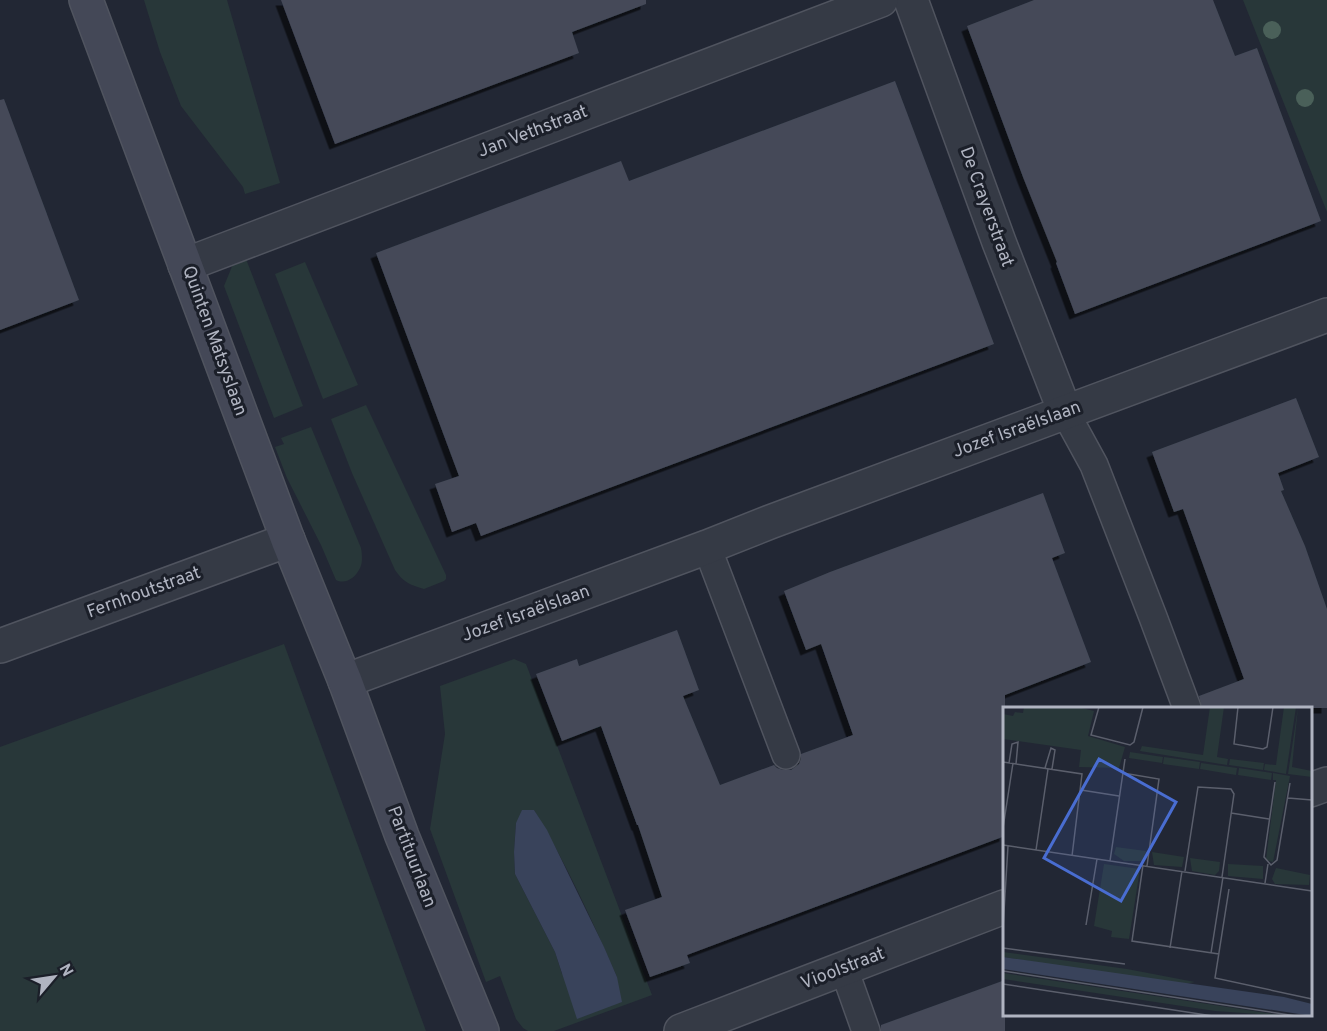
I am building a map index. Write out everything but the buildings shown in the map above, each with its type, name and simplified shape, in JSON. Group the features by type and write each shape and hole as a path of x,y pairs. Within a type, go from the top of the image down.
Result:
{"street":[{"name":"Quinten Matsyslaan","path":"86,0 288,540 345,681"},
{"name":"Jan Vethstraat","path":"185,265 881,0"},
{"name":"De Crayerstraat","path":"911,0 999,242 1065,412"},
{"name":"Jozef Israëlslaan","path":"345,681 1065,412 1324,325"},
{"name":"Fernhoutstraat","path":"0,646 288,540"},
{"name":"Partituurlaan","path":"345,681 402,836 482,1031"},
{"path":"1312,790 1327,784"},
{"name":"Vioolstraat","path":"681,1031 1003,908"}],"lane":[{"path":"1065,412 1094,465 1187,707"},
{"path":"707,547 786,755"},
{"path":"844,969 867,1031"}],"shaded area":[{"path":"144,0 227,0 280,183 245,194 243,187 181,106 160,52"},
{"path":"1243,0 1327,0 1327,212"},
{"path":"246,259 303,406 274,418 224,286 233,264"},
{"path":"305,262 358,385 323,399 275,274"},
{"path":"366,405 446,575 444,581 424,589 407,582 395,570 331,419"},
{"path":"311,427 361,548 360,568 353,577 343,582 336,580 287,478 275,447 284,444 281,438"},
{"path":"284,644 426,1031 0,1031 0,747"},
{"path":"514,659 526,664 652,995 554,1031 528,1031 516,1019 500,976 486,982 430,829 445,734 440,686","holes":["534,810 578,892 617,977 562,974 555,952 515,874 516,823"]}],"water":[{"path":"522,810 534,810 547,830 604,947 617,977 622,1002 577,1019 555,952 515,874 516,823"}]}
